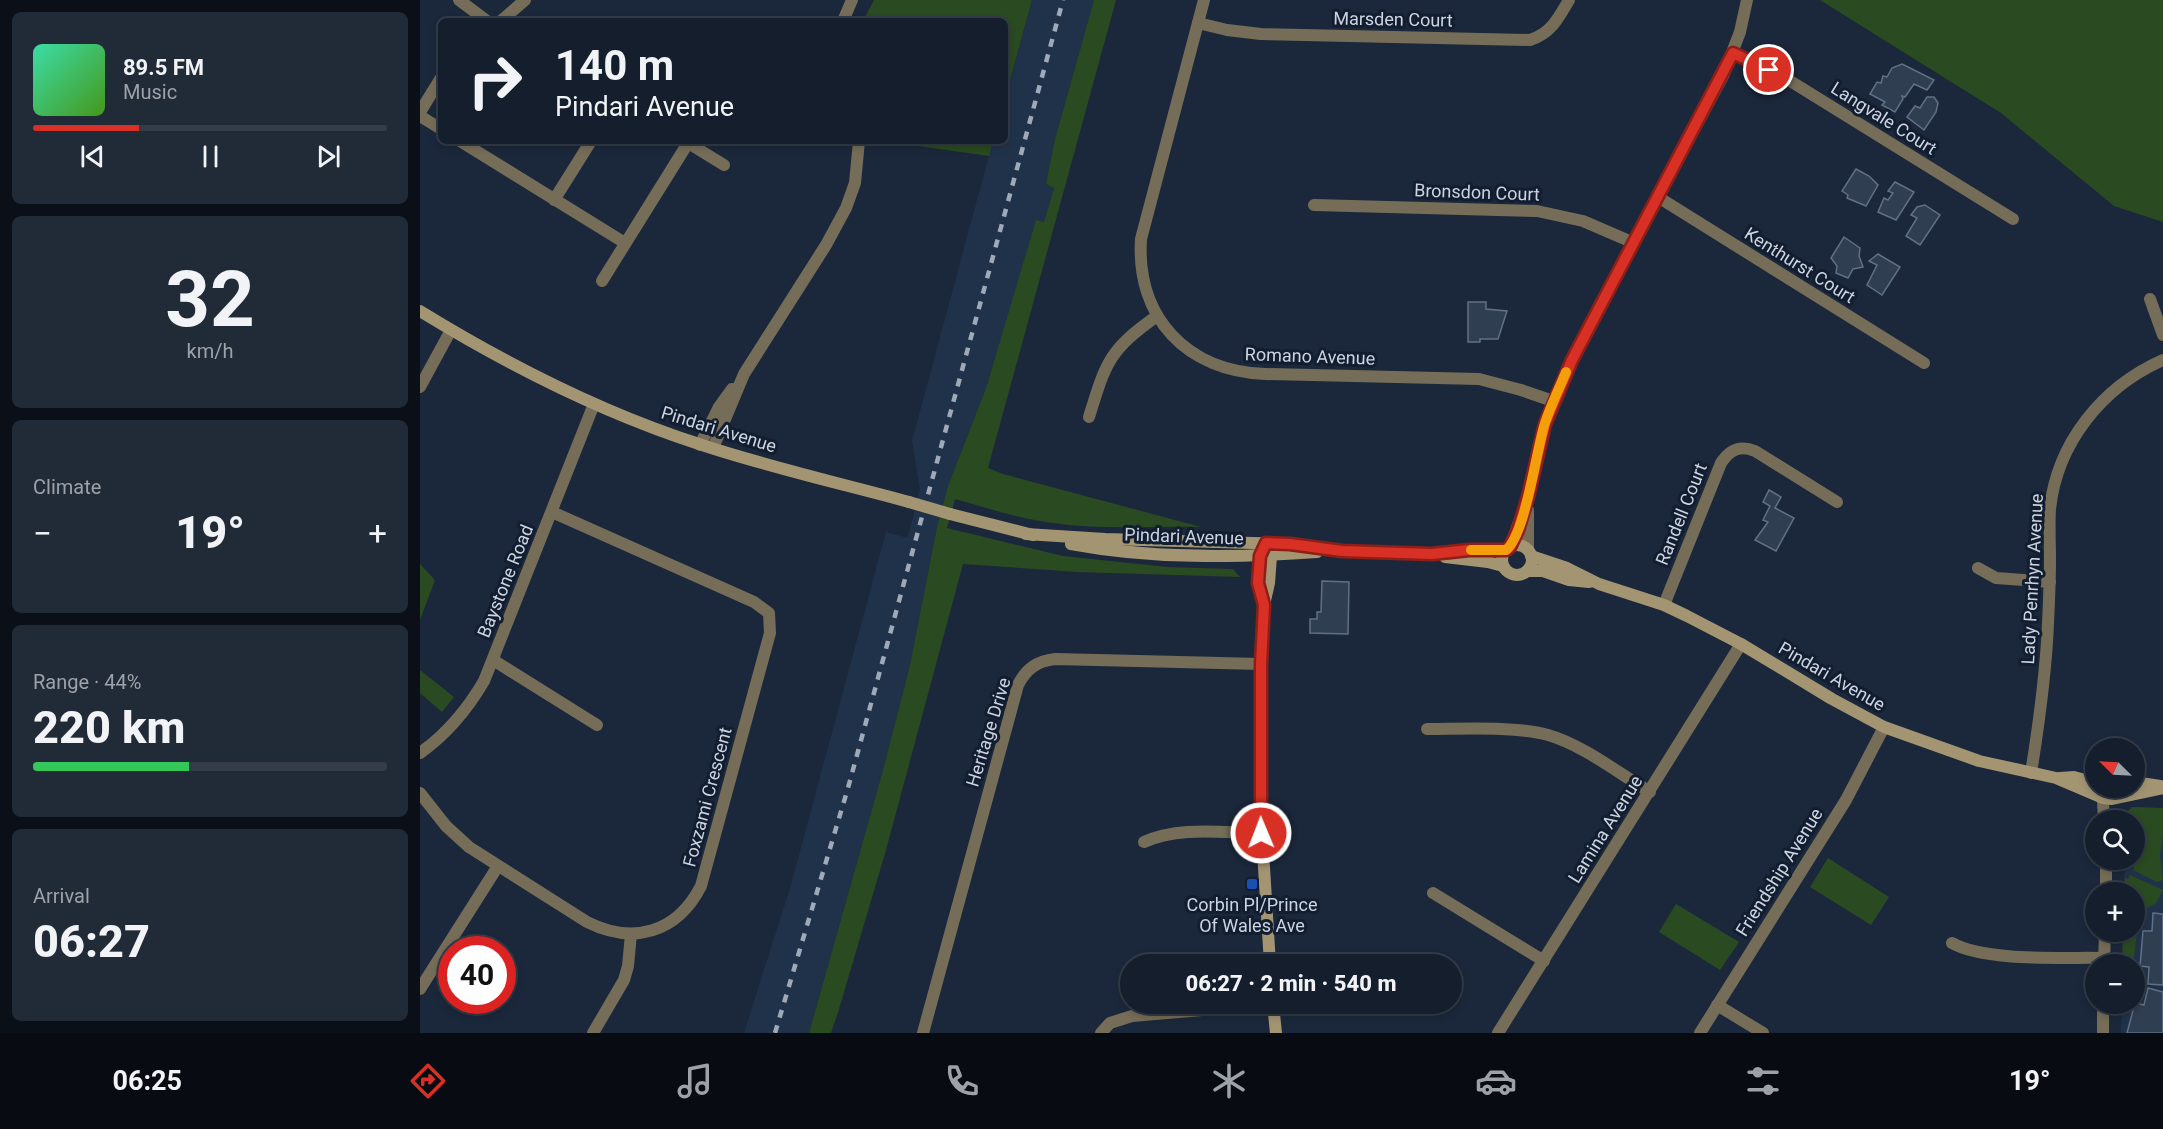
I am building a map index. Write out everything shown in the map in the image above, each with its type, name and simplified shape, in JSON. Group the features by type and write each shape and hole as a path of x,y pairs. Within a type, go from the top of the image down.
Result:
{"street":[{"path":"459,0 483,18"},
{"path":"504,18 525,0"},
{"path":"844,18 852,0"},
{"name":"Romano Avenue","path":"1204,0 1141,239 1141,272 1150,302 1170,333 1194,354 1219,367 1234,371 1265,374 1479,379 1553,401"},
{"name":"Marsden Court","path":"1198,23 1261,34 1530,40 1553,27 1569,0"},
{"path":"1528,497 1531,564 1527,571 1514,575 1503,566 1502,558 1518,530 1528,497 1539,444 1553,401 1572,360 1733,53 1747,0"},
{"name":"Langvale Court","path":"1733,53 1787,79 2013,219"},
{"path":"420,112 438,83"},
{"path":"420,116 438,127"},
{"path":"465,144 625,243"},
{"path":"555,200 589,144"},
{"path":"602,281 685,144"},
{"path":"689,144 724,165"},
{"path":"700,445 719,407 744,374 839,224 855,183 859,144"},
{"name":"Kenthurst Court","path":"1658,197 1924,363"},
{"name":"Bronsdon Court","path":"1314,205 1537,211 1583,221 1634,243"},
{"path":"2150,299 2163,334"},
{"name":"Pindari Avenue","path":"420,311 527,373 631,420 700,445 1026,534 1131,552 1265,556 1342,551 1432,554 1508,548"},
{"path":"1089,417 1102,375 1113,354 1132,334 1157,316"},
{"path":"420,387 451,330"},
{"name":"Lady Penrhyn Avenue","path":"2031,773 2046,659 2050,582 2050,510 2059,468 2078,431 2094,409 2131,377 2163,360"},
{"path":"713,448 744,374"},
{"name":"Baystone Road","path":"420,753 438,740 465,711 484,681 594,404"},
{"name":"Randell Court","path":"1664,605 1721,463 1731,451 1742,448 1755,451 1837,502"},
{"name":"Foxzami Crescent","path":"420,793 459,839 587,922 615,933 631,934 663,926 677,918 687,908 701,886 770,633 770,619 766,609 754,602 552,512"},
{"name":"Pindari Avenue","path":"1026,534 1081,538 1290,544 1342,551"},
{"path":"1266,543 1265,556 1269,583 1264,605 1261,664 1261,833 1269,954"},
{"path":"1508,548 1519,545 1529,553"},
{"name":"Pindari Avenue","path":"1529,553 1599,584 1664,605 1741,644 1832,699 1884,727 1955,753 2005,768 2085,786"},
{"name":"Pindari Avenue","path":"1432,554 1503,566"},
{"path":"1978,568 1996,578 2050,582"},
{"name":"Pindari Avenue","path":"1527,571 1536,570 1569,580 1599,584"},
{"name":"Lamina Avenue","path":"1498,1033 1741,644"},
{"name":"Heritage Drive","path":"923,1033 1018,685 1028,670 1039,663 1055,659 1261,664"},
{"path":"493,660 597,725"},
{"name":"Friendship Avenue","path":"1700,1033 1846,800 1884,727"},
{"path":"1427,729 1513,730 1546,734 1575,746 1650,792"},
{"name":"Pindari Avenue","path":"2056,778 2074,777 2085,780"},
{"path":"2145,784 2163,788"},
{"path":"2145,790 2163,788"},
{"path":"1144,842 1177,832 1261,833"},
{"path":"420,989 498,866"},
{"path":"1433,892 1544,961"},
{"path":"593,1033 624,980 628,966 631,934"},
{"path":"1952,943 1968,951 1991,955 2085,960"},
{"path":"1717,1005 1763,1033"},
{"path":"1101,1033 1110,1023 1132,1016 1156,1014"},
{"path":"1274,1014 1276,1033"},
{"path":"2103,1014 2103,1033"}],"shaded area":[{"path":"1032,0 1094,0 1055,139 1046,184 1054,188 1044,222 1036,221 986,388 948,486 937,527 910,665 809,1033 744,1033 791,885 886,532 908,538 920,490 912,441 992,144 1008,144 1008,87"},
{"path":"2132,807 2163,808 2163,1033 2121,1033 2122,1014 2145,1014 2145,954 2122,954 2123,942 2145,942 2145,882 2124,882 2125,870 2145,870 2145,810 2129,810"}],"green space":[{"path":"874,0 1032,0 1008,87 1008,18 865,18"},
{"path":"1094,0 1116,0 988,468 1201,527 1071,525 1028,519 955,499 947,528 1063,556 1167,567 1233,569 1240,577 1077,572 963,564 886,850 839,1009 831,1033 809,1033 910,665 937,527 948,486 986,388 1036,220 1044,222 1054,188 1046,184 1055,139"},
{"path":"1820,0 2163,0 2163,222 2114,206 2001,113"},
{"path":"904,144 992,144 989,156"},
{"path":"420,564 435,580 420,620"},
{"path":"420,670 454,697 442,712 420,693"},
{"path":"2132,807 2163,808 2160,856 2163,880 2157,882 2133,870 2145,870 2145,810 2129,810"},
{"path":"1828,858 1889,897 1871,925 1810,887"},
{"path":"2130,875 2163,890 2156,903 2145,909 2145,882 2125,882 2125,878 2128,879"},
{"path":"1676,904 1739,942 1720,970 1659,932"},
{"path":"2123,942 2136,942 2134,954 2122,954"}],"building":[{"path":"1902,64 1934,80 1927,90 1914,84 1905,97 1902,96 1903,99 1895,112 1882,105 1885,102 1870,94 1877,82 1881,83 1883,76 1887,77 1892,68"},
{"path":"1927,97 1934,97 1938,103 1936,112 1924,130 1907,117 1915,106 1920,108"},
{"path":"1856,169 1869,176 1878,185 1866,206 1847,198 1848,195 1842,191"},
{"path":"1895,182 1914,192 1896,220 1878,212 1884,198 1888,200 1893,193 1888,191"},
{"path":"1925,205 1940,215 1920,245 1906,236 1917,218 1911,215 1917,207"},
{"path":"1844,237 1860,248 1859,256 1863,267 1853,269 1848,278 1836,273 1837,266 1831,258"},
{"path":"1878,254 1900,267 1882,295 1867,285 1877,265 1869,261"},
{"path":"1468,302 1486,302 1486,309 1507,311 1498,339 1468,342"},
{"path":"1769,490 1781,497 1775,508 1794,518 1776,551 1755,540 1768,522 1763,520 1770,506 1763,502"},
{"path":"1322,581 1349,582 1348,634 1310,633 1310,619 1317,619 1317,612 1321,612"},
{"path":"2153,913 2163,914 2163,985 2148,984 2149,967 2145,967 2145,954 2141,954 2142,942 2145,942 2145,931 2152,931"},
{"path":"2148,988 2163,992 2163,1033 2127,1033 2132,1014 2145,1014"}],"railway":[{"path":"775,1033 848,788 1063,0"}],"slow traffic":[{"path":"1471,550 1506,550 1510,547 1528,497 1545,424 1566,372"}],"place":[{"name":"Corbin Pl/Prince Of Wales Ave","path":"1252,884"}],"route":[{"path":"1261,833 1261,664 1264,605 1258,583 1260,556 1266,543 1342,551 1432,554 1469,550 1506,550 1510,547 1528,497 1539,444 1553,401 1588,327 1723,76 1733,53 1769,70"}]}
